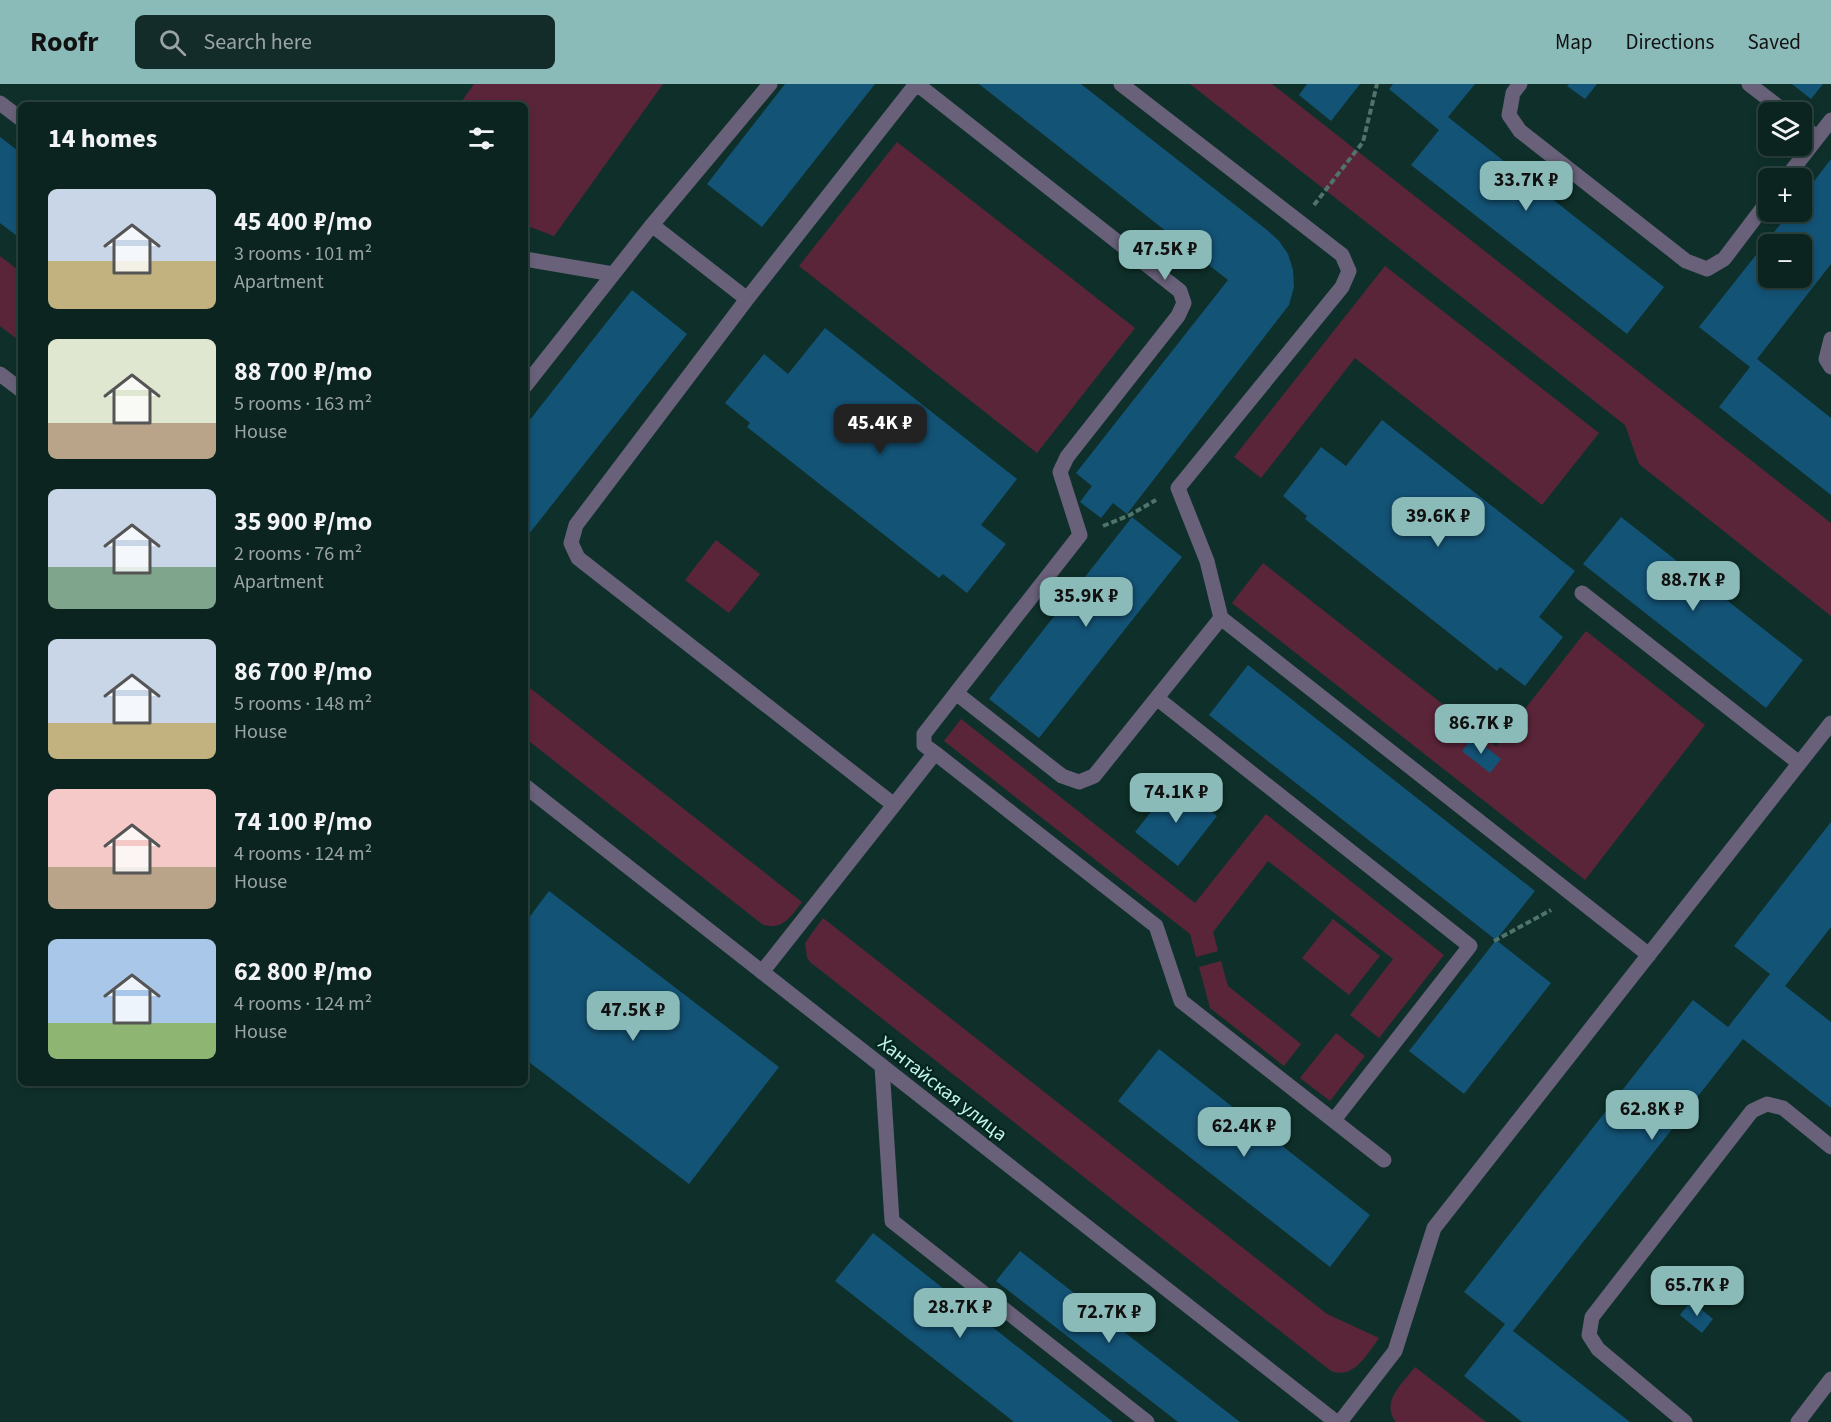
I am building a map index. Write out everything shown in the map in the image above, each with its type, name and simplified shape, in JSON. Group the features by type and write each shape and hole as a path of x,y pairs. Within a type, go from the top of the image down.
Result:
{"street":[{"path":"528,382 652,225 770,84"},
{"path":"894,804 578,558 571,543 576,525 747,299 917,84 1180,291 1185,303 1178,316 1067,457 1060,472 1080,535 924,734 924,745 1156,926 1181,1001 1384,1160"},
{"path":"1121,84 1342,255 1349,271 1342,287 1178,488 1207,561 1221,618 1649,955"},
{"path":"1520,84 1513,93 1509,115 1520,131 1686,261 1707,269 1724,260 1758,214"},
{"path":"1749,84 1772,102"},
{"path":"0,103 18,117"},
{"path":"1794,168 1831,120"},
{"path":"1812,134 1817,138"},
{"path":"652,225 747,299"},
{"path":"528,260 614,274"},
{"path":"1831,339 1826,359 1831,367"},
{"path":"0,374 18,388"},
{"path":"1582,593 1799,763"},
{"path":"956,693 1062,776 1079,782 1094,776 1221,618"},
{"path":"1158,699 1470,946 1334,1120"},
{"path":"1338,1422 1395,1351 1434,1228 1831,723"},
{"path":"762,972 935,753"},
{"name":"Хантайская улица","path":"528,788 1338,1422"},
{"path":"882,1066 892,1221 1148,1422"},
{"path":"1685,1422 1598,1349 1589,1335 1592,1317 1752,1111 1767,1104 1783,1108 1831,1147"},
{"path":"1798,1422 1831,1378"}],"path":[{"path":"1320,197 1363,142 1377,84"},
{"path":"1080,535 1130,515 1178,488"},
{"path":"1470,946 1496,940 1575,897"}],"shaded area":[{"path":"474,84 663,84 554,236 528,226 528,102 461,102"},
{"path":"1190,84 1272,84 1831,523 1831,616 1639,464 1625,425"},
{"path":"897,142 1135,328 1037,453 799,266"},
{"path":"0,256 18,270 18,340 0,326"},
{"path":"1385,266 1599,433 1542,505 1355,358 1261,478 1234,457"},
{"path":"716,540 760,574 729,613 685,580"},
{"path":"1263,563 1496,746 1586,631 1705,725 1585,880 1232,603"},
{"path":"528,686 802,902 781,924 769,926 762,924 528,740"},
{"path":"961,719 1195,903 1266,814 1444,955 1379,1038 1350,1015 1393,959 1268,861 1213,932 1218,951 1196,957 1190,934 944,741"},
{"path":"823,918 1327,1314 1379,1338 1365,1358 1347,1372 1331,1371 810,962 805,943"},
{"path":"1333,919 1380,956 1349,995 1302,958"},
{"path":"1221,961 1228,986 1301,1044 1284,1066 1210,1008 1199,967"},
{"path":"1336,1033 1365,1056 1330,1101 1300,1078"},
{"path":"1415,1367 1486,1422 1396,1422 1392,1415 1392,1400 1399,1386"}],"building":[{"path":"785,84 875,84 762,227 707,184"},
{"path":"979,84 1081,84 1267,230 1288,254 1293,270 1294,287 1289,305 1127,514 1113,503 1101,518 1080,502 1092,486 1076,473 1228,280"},
{"path":"1307,84 1360,84 1331,121 1299,95"},
{"path":"1393,84 1475,84 1448,117 1664,287 1627,334 1411,165 1439,130 1389,89"},
{"path":"1569,84 1597,84 1585,99 1567,86"},
{"path":"1792,84 1823,84 1811,99"},
{"path":"0,137 18,151 18,237 0,223"},
{"path":"1831,159 1831,264 1757,359 1831,418 1831,495 1719,407 1750,367 1699,327 1758,252 1758,288 1812,288 1812,234 1773,234 1782,222 1812,222 1812,184"},
{"path":"632,290 687,334 528,535 528,422"},
{"path":"825,328 1017,479 981,525 1006,544 967,593 943,574 939,578 747,427 750,423 725,403 764,354 788,374"},
{"path":"1382,420 1575,571 1539,617 1563,637 1525,686 1500,667 1497,671 1305,519 1307,516 1283,496 1321,447 1346,466"},
{"path":"1132,517 1182,557 1039,738 989,699"},
{"path":"1621,517 1803,660 1766,708 1583,564"},
{"path":"1248,665 1535,891 1496,940 1209,715"},
{"path":"1473,737 1501,759 1490,773 1462,751"},
{"path":"1174,783 1217,816 1178,866 1135,832"},
{"path":"1831,822 1831,927 1785,986 1831,1022 1831,1108 1743,1039 1513,1331 1630,1422 1522,1422 1464,1376 1505,1324 1464,1292 1693,1000 1728,1027 1770,974 1734,946"},
{"path":"549,891 779,1067 689,1184 528,1061 528,919"},
{"path":"1496,940 1551,983 1464,1094 1409,1051"},
{"path":"1159,1049 1370,1215 1330,1267 1118,1101"},
{"path":"873,1233 1113,1422 1014,1422 835,1281"},
{"path":"1020,1251 1240,1422 1178,1422 996,1281"},
{"path":"1691,1301 1713,1319 1702,1333 1680,1315"}]}
